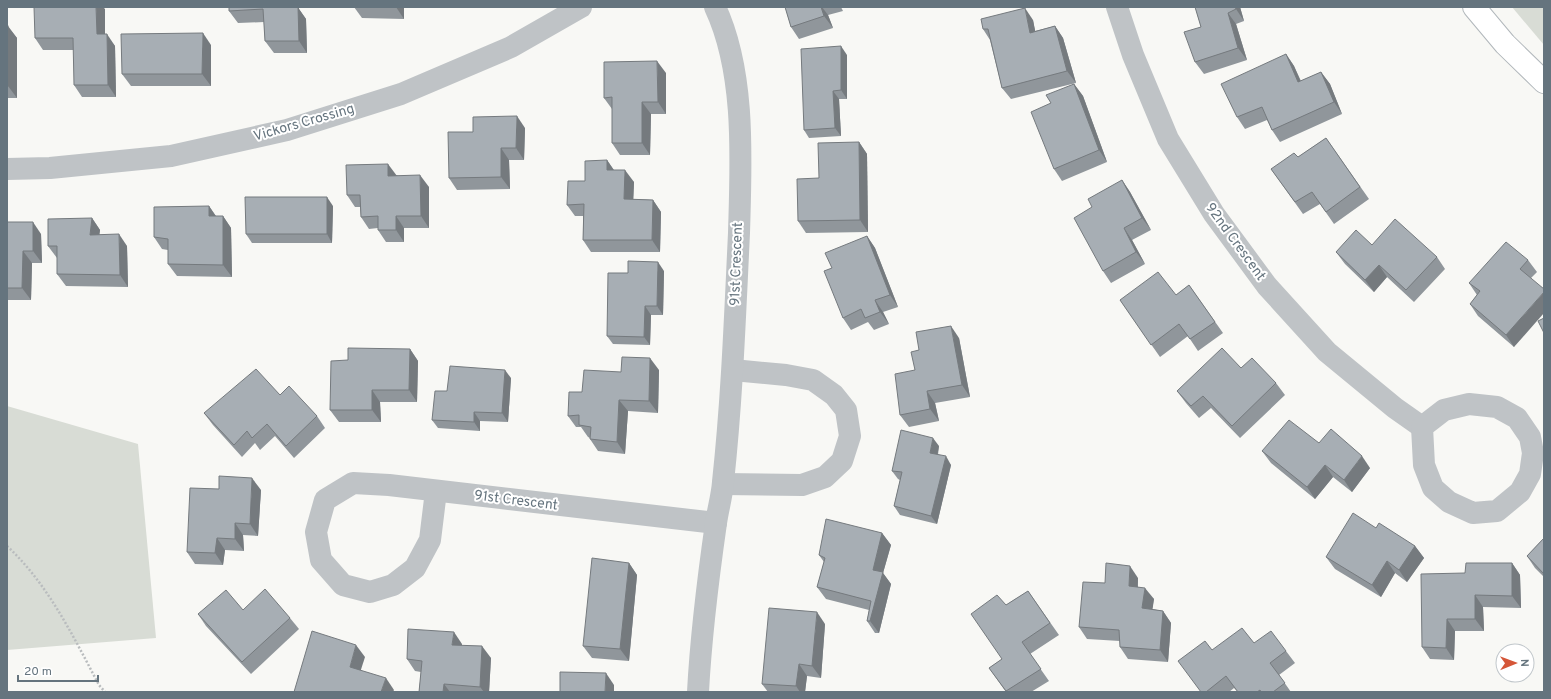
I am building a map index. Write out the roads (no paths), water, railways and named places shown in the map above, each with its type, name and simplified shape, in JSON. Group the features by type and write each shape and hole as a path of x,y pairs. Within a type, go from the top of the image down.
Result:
{"street":[{"name":"Vickors Crossing","path":"7,169 50,168 171,156 287,130 401,94 511,47 581,7"},
{"name":"91st Crescent","path":"698,692 701,641 716,523 723,484 734,370 740,182 739,106 732,58 715,7"},
{"name":"92nd Crescent","path":"1117,7 1133,55 1168,138 1214,214 1267,286 1327,352 1394,408 1422,427"},
{"path":"1474,7 1505,44 1544,82"},
{"path":"723,484 802,486 825,477 842,461 850,436 846,410 834,395 813,380 786,375 734,370"},
{"path":"1469,404 1497,407 1517,418 1530,437 1533,453 1530,474 1520,492 1497,511 1473,513 1449,502 1433,488 1424,465 1422,427 1444,410 1469,404"},
{"name":"91st Crescent","path":"436,491 430,540 415,568 394,585 370,592 343,585 321,560 316,532 325,500 354,483 436,491 716,523"}]}
